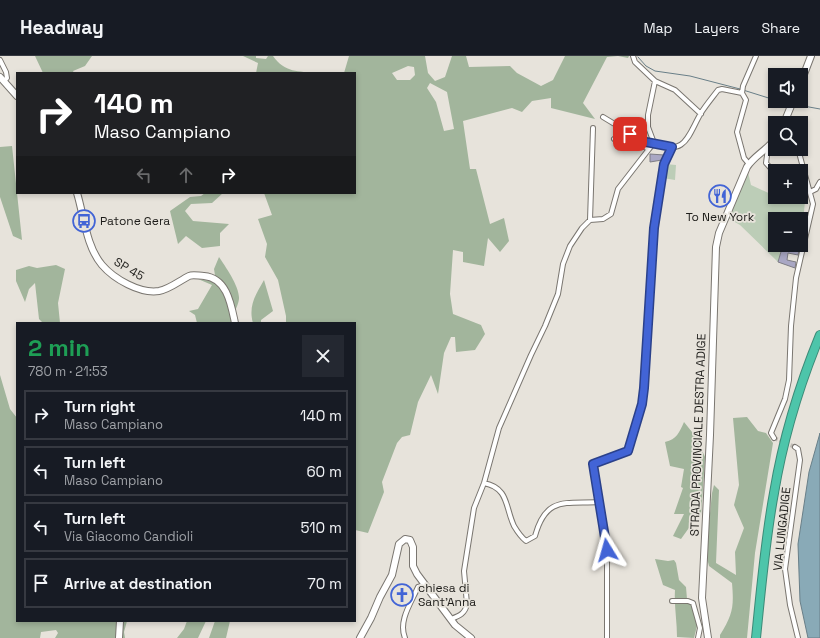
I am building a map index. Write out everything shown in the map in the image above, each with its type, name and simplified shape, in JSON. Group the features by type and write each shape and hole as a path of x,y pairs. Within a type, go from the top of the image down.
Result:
{"highway":[{"path":"756,638 766,544 782,452 795,402 820,335"},
{"path":"762,638 771,549 780,486 794,425 820,349"}],"main road":[{"path":"806,68 811,56"},
{"path":"2,79 16,95"},
{"path":"788,115 790,108"},
{"path":"749,164 768,148"},
{"name":"STRADA PROVINCIALE DESTRA ADIGE","path":"708,638 702,598 716,247 719,233 749,164"},
{"name":"SP 45","path":"77,194 91,246 102,265 107,270 121,280 145,291 158,291 169,288 191,275 208,277 217,280 224,286 229,297 235,322"},
{"path":"360,638 392,575 398,547 402,540 410,540 413,544 413,566 417,574 450,619 471,638"},
{"path":"119,638 120,622"}],"street":[{"path":"633,56 636,62 655,81 675,90 701,114"},
{"path":"749,164 744,158 737,132 746,100 742,90 756,56"},
{"path":"0,60 6,72 7,78 2,79"},
{"path":"654,144 648,126 648,115 655,81"},
{"path":"603,117 641,140 672,147 680,146 686,141 701,114 718,90 742,90"},
{"path":"590,220 593,128"},
{"path":"614,139 621,137 649,149"},
{"path":"450,619 462,615 466,610 467,604 464,571 474,508 484,483 499,428 531,355 546,326 558,294 563,264 574,240 582,228 590,220 603,219 611,214 618,189 654,144"},
{"path":"607,638 607,550 593,464 628,451 642,404 654,228 664,164 672,147"},
{"path":"768,148 766,162 768,164"},
{"path":"774,438 771,433 786,399 789,380 791,326 796,278 813,204 800,156"},
{"path":"810,192 816,189 820,182"},
{"name":"VIA LUNGADIGE","path":"795,447 798,449 800,460 785,569 790,605 798,638"},
{"path":"484,483 492,484 504,495 514,525 526,541 535,536 544,514 557,504 599,502"},
{"path":"405,638 402,627 404,618 418,587 425,585"},
{"path":"672,601 688,601 693,603 700,628 698,638"}],"green space":[{"path":"35,56 92,56 85,66 74,72 43,72"},
{"path":"243,56 256,56 256,58 266,59 268,56 273,56 282,66 292,70 308,72 256,72 258,63"},
{"path":"349,56 425,56 428,73 435,81 445,77 452,56 466,56 469,67 510,66 517,73 541,86 553,80 565,56 618,56 607,57 583,103 595,119 551,108 551,98 532,101 522,112 512,108 463,121 470,169 476,169 490,224 504,218 509,241 500,252 488,238 484,266 463,262 463,252 453,250 450,294 453,314 481,325 485,334 475,350 456,352 455,337 451,337 444,353 438,394 431,375 418,402 410,435 402,437 397,443 382,482 384,492 368,533 356,530 356,322 286,322 278,280 265,257 267,244 258,219 272,215 264,194 356,194 356,72 344,72","holes":["408,66 414,67 415,75 410,80 397,80 392,73","430,83 447,92 454,129 444,131 436,102 427,88"]},
{"path":"618,56 629,56 628,58"},
{"path":"12,146 22,240 13,236 0,197 0,147"},
{"path":"665,164 676,165 675,180 663,178"},
{"path":"748,172 751,185 768,193 768,204 805,204 804,212 768,212 768,252 781,252 778,262 740,225 728,218 745,175"},
{"path":"204,194 222,194 212,203 191,204 185,211 193,221 229,224 220,233 220,246 202,248 186,236 178,244 170,211 190,197 201,196"},
{"path":"219,257 232,277 239,294 239,299 231,322 197,322 195,315 189,311 198,309 212,285 198,279 216,282 214,269"},
{"path":"56,265 65,269 58,303 60,322 42,322 39,319 35,283 29,289 25,302 16,281 16,270 29,266 37,268"},
{"path":"264,280 273,311 261,320 261,322 253,322 251,311 256,295"},
{"path":"0,375 10,409 16,417 16,622 127,622 124,632 125,638 55,638 58,633 56,630 41,632 40,638 0,638"},
{"path":"747,417 758,431 766,433 773,443 755,553 747,638 720,638 732,610 733,591 732,583 709,566 706,554 712,493 714,485 719,490 716,563 736,575 735,552 744,528 734,505 739,485 733,418"},
{"path":"684,422 696,437 705,457 701,516 696,518 681,539 673,536 684,514 674,514 683,488 681,487 684,469 670,466 665,442 677,435"},
{"path":"655,559 668,561 674,560 676,563 679,580 686,587 687,599 695,603 698,622 694,638 677,637 675,590 663,585"},
{"path":"187,622 206,622 198,638 177,638 184,629"},
{"path":"215,622 230,622 226,638 209,638"}],"water":[{"path":"820,433 820,638 808,638 800,601 798,544 809,472"}],"building":[{"path":"650,154 664,155 662,160 650,162"},
{"path":"781,252 799,252 798,255 788,253 787,260 796,262 795,268 778,262"},
{"name":"chiesa di Sant'Anna","path":"401,585 406,585 405,600 399,600"}],"waterway":[{"path":"638,57 646,66 655,71 690,76 740,89"},
{"path":"743,90 768,98"},
{"path":"808,107 820,109"}],"tunnel":[{"path":"774,438 795,447"}],"place":[{"name":"To New York","path":"720,196"},
{"name":"Patone Gera","path":"84,221"},
{"name":"chiesa di Sant'Anna","path":"402,595"}],"route":[{"path":"607,550 593,464 628,451 642,404 654,228 664,164 672,147 650,144 630,134"}]}
